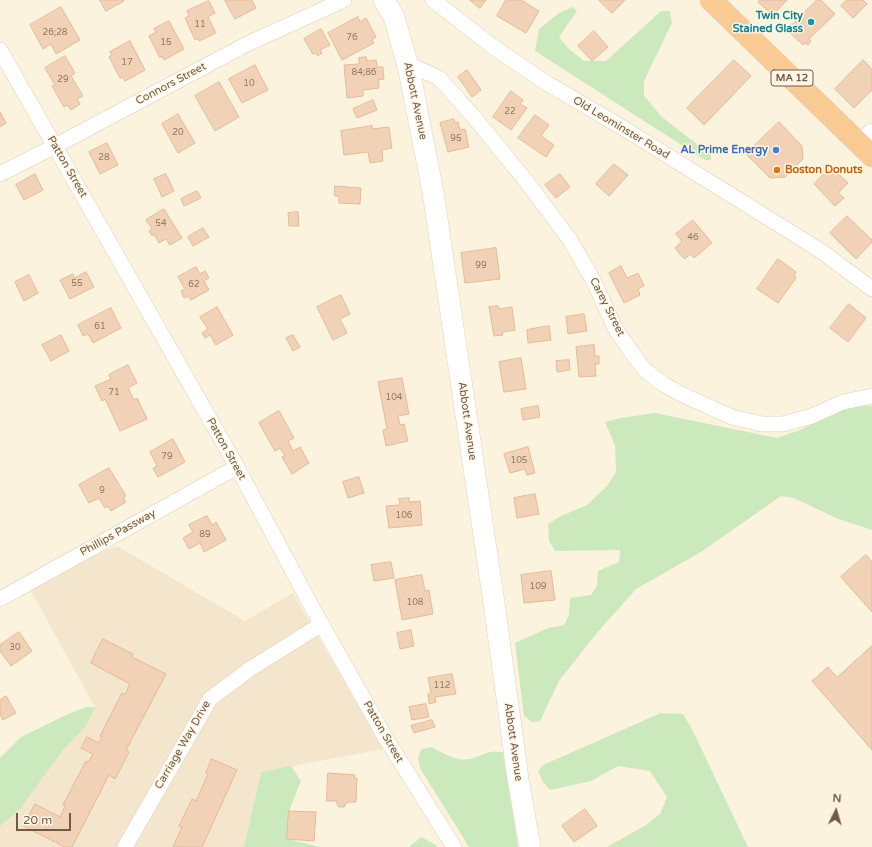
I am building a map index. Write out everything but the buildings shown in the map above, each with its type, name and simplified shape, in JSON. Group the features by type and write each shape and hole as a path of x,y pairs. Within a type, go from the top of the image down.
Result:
{"highway":[{"name":"MA 12","path":"711,0 869,145"}],"main road":[{"name":"Abbott Avenue","path":"384,0 394,17 408,64 433,192 518,779 530,847"}],"street":[{"name":"Connors Street","path":"0,174 247,44 344,0"},
{"name":"Old Leominster Road","path":"433,0 492,46 546,82 821,251 872,289"},
{"name":"Patton Street","path":"0,50 237,467 385,737 454,847"},
{"name":"Carey Street","path":"408,64 439,78 473,116 526,181 570,240 593,280 616,328 632,353 645,370 663,384 683,395 732,417 762,424 783,424 812,416 844,402 872,396"},
{"name":"Phillips Passway","path":"0,600 237,467"},
{"name":"Carriage Way Drive","path":"125,847 210,699 250,669 322,624"}],"shaded area":[{"path":"117,546 245,621 293,593 383,749 261,772 244,847 0,847 0,776 38,742 95,707 27,584"}],"green space":[{"path":"573,7 577,11 559,37 567,47 584,61 606,61 661,11 670,11 672,23 644,81 644,96 662,117 711,155 711,160 705,160 535,51 539,29 559,13"},
{"path":"863,405 872,406 872,530 836,518 794,498 781,496 701,552 636,589 596,634 559,681 540,721 532,722 524,716 515,643 548,628 564,625 569,615 570,598 591,595 597,586 598,571 619,562 620,550 555,551 549,541 548,524 561,516 587,505 607,486 616,472 615,445 605,422 655,413 777,438 800,430 836,412"},
{"path":"86,707 95,707 86,726 64,749 18,811 0,826 0,758 21,737"},
{"path":"661,713 683,714 691,727 748,847 607,847 646,825 660,814 667,797 650,771 618,766 591,781 550,790 543,782 538,771 543,765"},
{"path":"432,747 457,759 473,758 490,752 503,752 518,847 469,847 420,768 418,759 421,749"},
{"path":"291,766 301,781 289,811 287,839 320,847 244,847 261,772"},
{"path":"421,837 436,845 437,847 409,847"}],"place":[{"name":"Twin City Stained Glass","path":"811,22"},
{"name":"AL Prime Energy","path":"776,150"},
{"name":"Boston Donuts","path":"777,170"}]}
